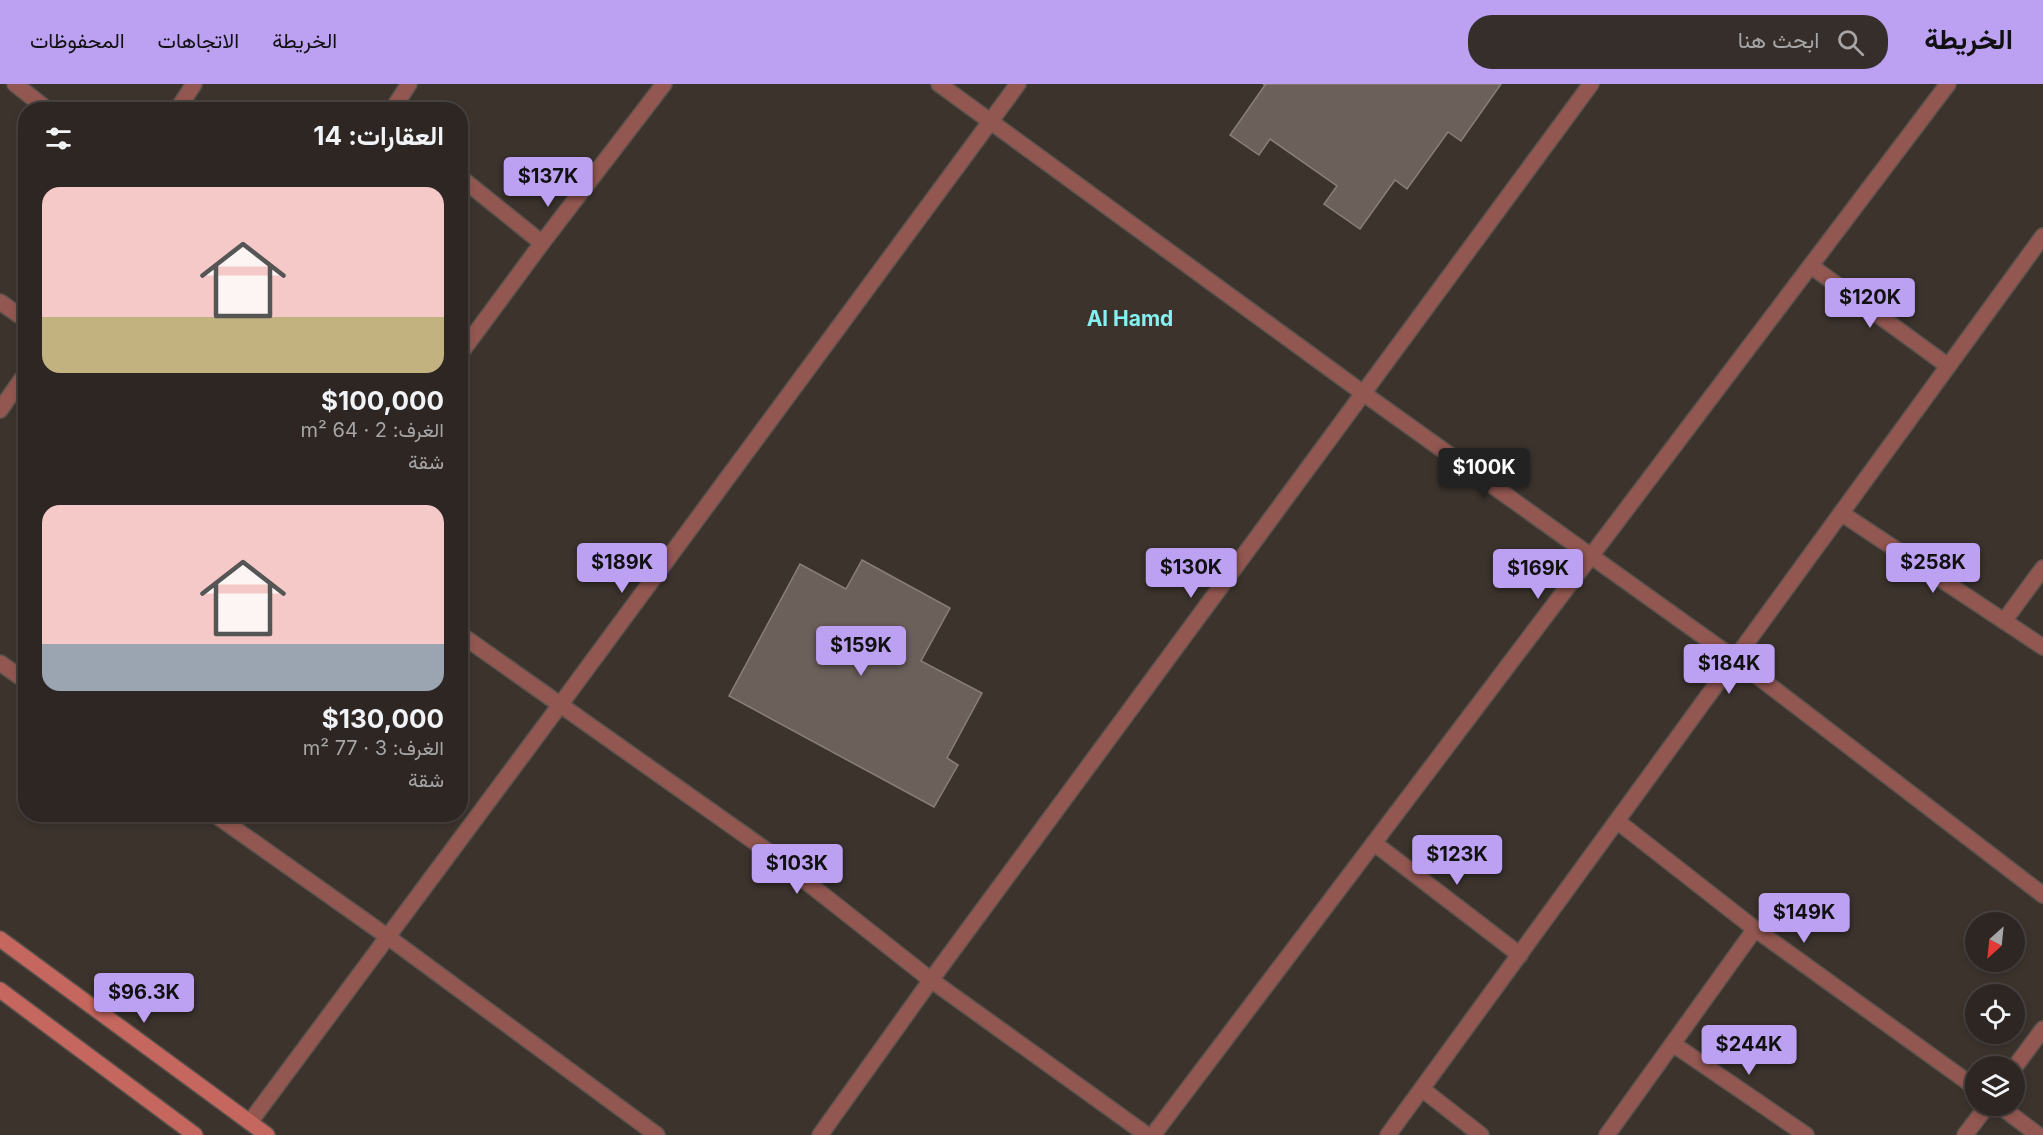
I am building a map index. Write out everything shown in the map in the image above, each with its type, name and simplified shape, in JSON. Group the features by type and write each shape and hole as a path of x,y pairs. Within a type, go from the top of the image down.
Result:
{"main road":[{"path":"0,939 267,1135"},
{"path":"0,990 195,1135"}],"street":[{"path":"15,84 38,102"},
{"path":"182,102 194,84"},
{"path":"398,102 410,84"},
{"path":"468,343 664,84"},
{"path":"939,84 1363,393 1735,659 2043,895"},
{"path":"250,1122 1018,84"},
{"path":"820,1135 931,980 1591,84"},
{"path":"1153,1135 1948,84"},
{"path":"468,183 542,243"},
{"path":"1388,1135 2043,236"},
{"path":"1811,266 1948,366"},
{"path":"0,302 18,314"},
{"path":"0,410 18,384"},
{"path":"1841,513 2043,647"},
{"path":"2004,621 2043,568"},
{"path":"468,640 766,850 931,980 1147,1135"},
{"path":"0,663 18,675"},
{"path":"1617,820 1755,929 1965,1080"},
{"path":"225,822 387,937 657,1135"},
{"path":"1374,843 1520,955"},
{"path":"1607,1135 1755,929"},
{"path":"2023,1056 2043,1029"},
{"path":"1673,1044 1806,1135"},
{"path":"1422,1089 1481,1135"},
{"path":"1965,1135 1979,1116"},
{"path":"2013,1116 2038,1135"}],"building":[{"path":"1263,84 1501,84 1461,141 1448,132 1407,189 1395,180 1360,229 1324,204 1337,186 1270,139 1259,155 1230,135 1265,85"},
{"path":"862,560 950,608 921,661 982,693 947,758 958,765 934,807 729,696 800,564 846,589"}],"district":[{"name":"Al Hamd","path":"1130,319"}]}
